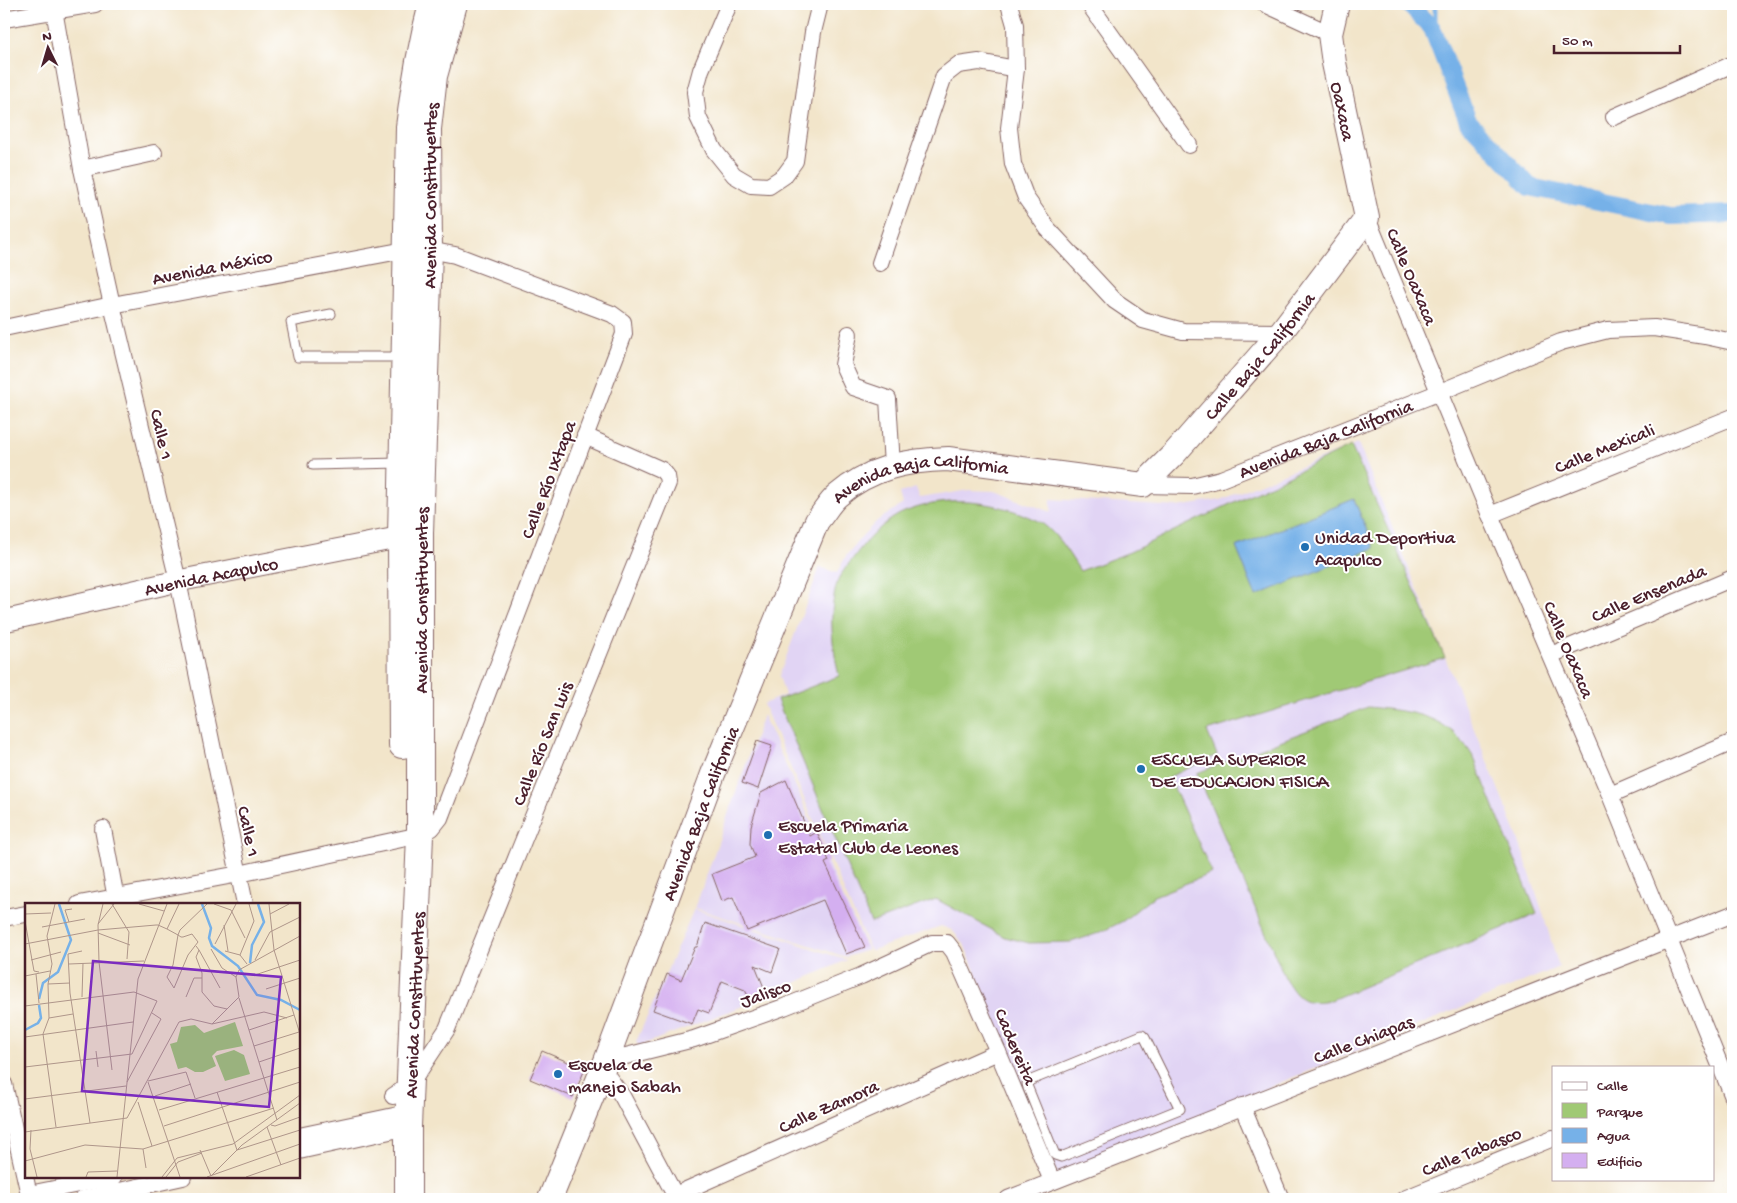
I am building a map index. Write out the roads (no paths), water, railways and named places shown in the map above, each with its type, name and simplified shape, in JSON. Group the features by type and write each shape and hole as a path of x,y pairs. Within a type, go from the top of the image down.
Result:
{"main road":[{"name":"Avenida Constituyentes","path":"417,250 410,119 415,77 432,4"},
{"name":"Avenida Constituyentes","path":"392,1199 400,1111 411,836 411,536 417,250 434,76 454,4"},
{"name":"Oaxaca","path":"1336,4 1330,34 1334,63 1367,218"},
{"name":"Calle Baja California","path":"1143,485 1174,454 1281,332 1367,218"},
{"name":"Avenida Baja California","path":"550,1199 605,1065 713,774 818,521 836,497 860,480 892,466 919,460 948,459 1143,485"},
{"name":"Avenida Constituyentes","path":"400,1111 408,1199"}],"street":[{"path":"4,19 54,7 95,4"},
{"path":"728,4 701,70 695,92 698,117 714,150 734,176 751,185 769,186 784,176 795,162 813,32 820,4"},
{"path":"1009,4 1015,25 1016,69 1010,128 1013,164 1026,198 1048,229 1115,301 1143,320 1183,331 1281,332"},
{"path":"1089,4 1189,145"},
{"path":"1264,4 1330,34"},
{"name":"Calle 1","path":"54,7 82,169 112,305 178,581 244,903"},
{"path":"880,263 944,76 958,65 979,62 1016,69"},
{"path":"1614,117 1733,64"},
{"path":"82,169 154,153"},
{"name":"Calle Oaxaca","path":"1367,218 1490,515 1610,795 1723,1068 1733,1097"},
{"name":"Avenida México","path":"4,328 112,305 417,250"},
{"name":"Calle Río Ixtapa","path":"411,836 432,828 440,818 624,334 623,322 612,314 465,259 417,250"},
{"name":"Avenida Baja California","path":"1143,485 1192,486 1221,479 1561,342 1608,330 1654,328 1733,342"},
{"path":"848,334 843,365 853,387 888,399 892,466"},
{"name":"Calle Mexicali","path":"1490,515 1733,416"},
{"name":"Calle Río San Luis","path":"400,1111 447,1029 668,483 667,476 662,470 585,436"},
{"name":"Avenida Acapulco","path":"4,621 178,581 411,536"},
{"name":"Calle Ensenada","path":"1551,656 1733,578"},
{"path":"1610,795 1733,742"},
{"path":"103,829 116,901"},
{"path":"91,903 116,901 411,836"},
{"path":"4,918 25,914"},
{"name":"Calle Chiapas","path":"1008,1199 1052,1181 1184,1118 1242,1106 1670,941 1733,914"},
{"name":"Jalisco","path":"605,1065 694,1039 784,1007 861,976 932,943"},
{"name":"Cadereita","path":"932,943 947,943 954,952 1052,1181"},
{"name":"Calle Zamora","path":"676,1197 998,1052"},
{"path":"605,1065 676,1197"},
{"path":"4,1084 25,1175"},
{"path":"1242,1106 1281,1199"},
{"path":"300,1136 400,1111"},
{"path":"300,1151 400,1111"},
{"name":"Calle Tabasco","path":"1404,1199 1552,1138"},
{"path":"26,1178 30,1197 110,1178"},
{"path":"82,1199 178,1178"}],"lane":[{"path":"331,314 291,322 298,357 415,357"},
{"path":"313,465 413,463"},
{"path":"1142,1035 1184,1118 1057,1157 1027,1084 1029,1080 1142,1035"}],"water":[{"name":"Unidad Deportiva Acapulco","path":"1354,499 1374,548 1256,596 1236,547"}],"waterway":[{"path":"1408,4 1432,28 1468,121 1530,187 1671,216 1733,214"},
{"path":"1435,4 1435,36"}],"place":[{"name":"Unidad Deportiva Acapulco","path":"1305,547"},
{"name":"ESCUELA SUPERIOR DE EDUCACION FISICA","path":"1141,769"},
{"name":"Escuela Primaria Estatal Club de Leones","path":"768,835"},
{"name":"Escuela de manejo Sabah","path":"558,1074"}]}
